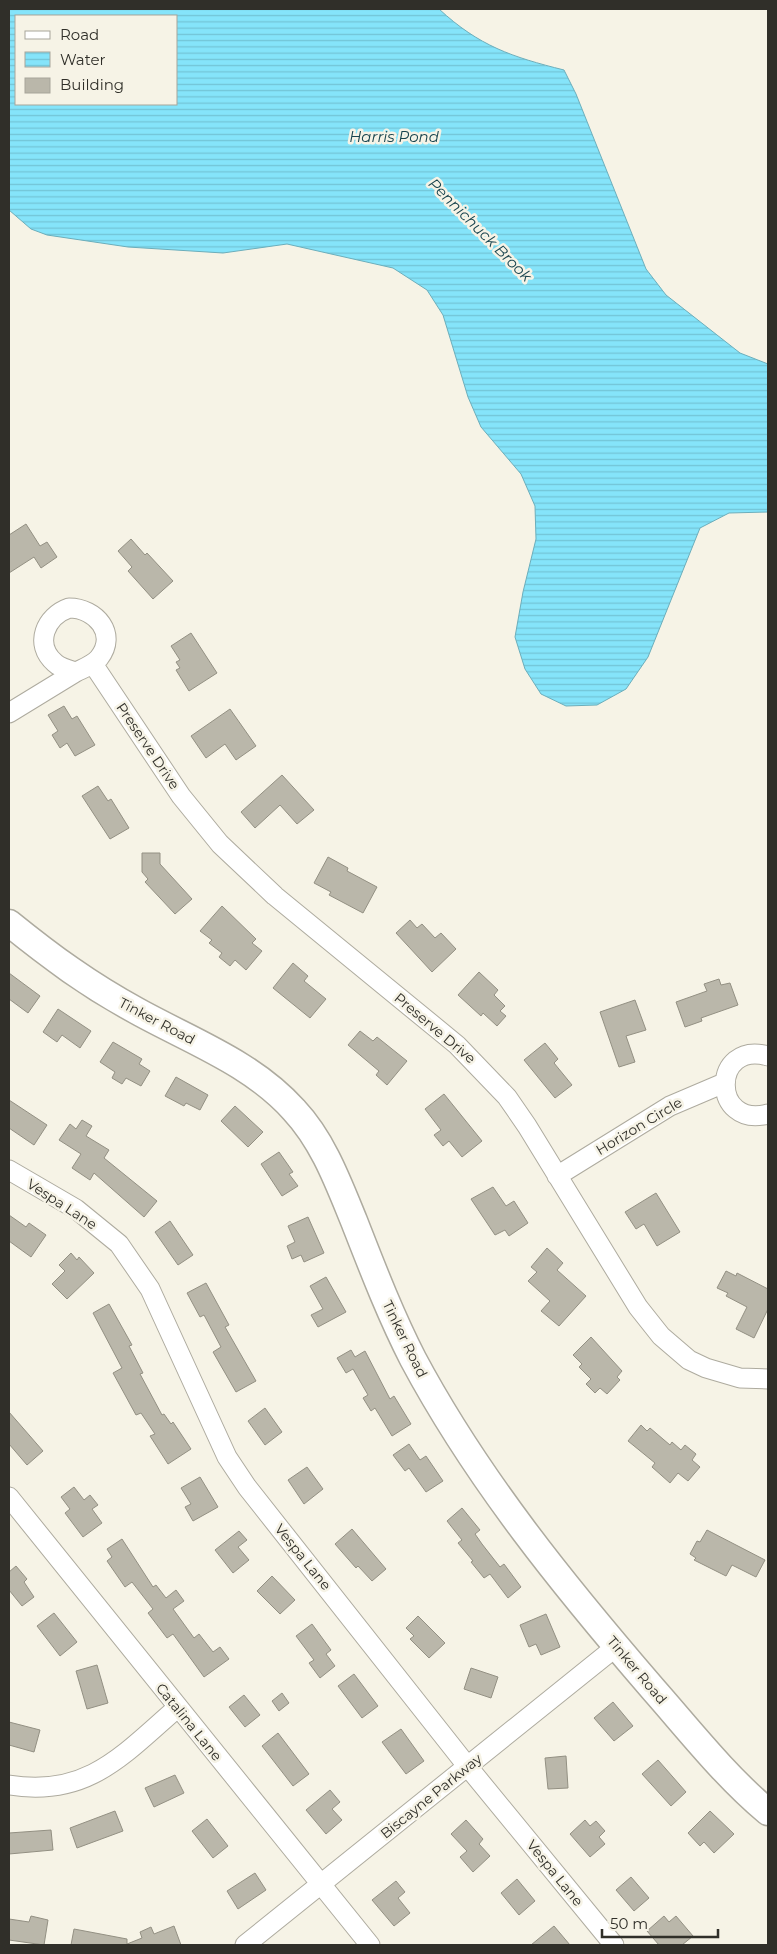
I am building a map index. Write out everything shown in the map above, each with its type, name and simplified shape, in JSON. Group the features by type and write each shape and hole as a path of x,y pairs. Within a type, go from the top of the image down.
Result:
{"street":[{"path":"9,713 76,672 93,664 104,647 103,627 97,618 85,610 69,608 60,611 46,626 44,646 55,663 76,672"},
{"name":"Preserve Drive","path":"93,664 181,796 220,844 275,896 457,1045 507,1097 527,1126 638,1307 661,1336 690,1360 706,1368 740,1378 768,1380"},
{"name":"Tinker Road","path":"9,923 86,982 237,1064 268,1085 295,1110 316,1140 334,1172 389,1308 439,1405 500,1496 616,1646 711,1756 736,1783 768,1812"},
{"path":"768,1056 758,1053 739,1058 731,1065 724,1083 726,1094 731,1104 738,1111 748,1116 768,1114"},
{"name":"Horizon Circle","path":"558,1176 670,1106 724,1083"},
{"name":"Vespa Lane","path":"9,1170 76,1209 120,1244 150,1290 228,1457 247,1487 468,1767 614,1945"},
{"name":"Catalina Lane","path":"9,1497 320,1886 370,1945"},
{"name":"Biscayne Parkway","path":"246,1945 616,1646"},
{"path":"9,1786 27,1788 62,1786 96,1774 125,1753 177,1708"}],"water":[{"name":"Harris Pond","path":"9,9 439,9 482,41 512,55 564,70 576,94 646,269 666,295 740,353 768,364 768,512 729,513 700,528 648,657 626,689 597,705 566,706 541,694 525,669 515,637 523,592 536,539 535,506 521,474 481,427 468,397 443,315 427,290 393,268 287,244 223,253 128,247 47,235 31,229 9,210"}],"building":[{"path":"26,524 40,546 47,542 57,557 41,568 34,557 9,573 9,535"},
{"path":"131,539 173,581 153,599 128,571 132,567 118,551"},
{"path":"191,633 217,673 189,691 176,670 180,668 176,662 180,660 171,646"},
{"path":"64,706 72,719 77,716 95,745 75,756 67,743 60,748 52,735 58,731 48,715"},
{"path":"230,709 256,746 236,760 225,744 206,758 191,736"},
{"path":"282,775 314,810 297,824 280,805 255,828 241,812"},
{"path":"98,786 108,801 111,799 129,828 110,839 82,796"},
{"path":"142,853 160,853 160,864 192,899 175,914 145,882 148,879 142,872"},
{"path":"328,857 348,868 347,871 377,887 363,913 329,895 331,892 314,883"},
{"path":"222,906 256,939 252,943 262,951 246,970 235,960 230,966 219,957 222,953 209,943 212,940 200,931"},
{"path":"410,920 417,928 422,924 435,938 441,933 456,949 432,972 396,933"},
{"path":"293,963 308,976 304,981 326,999 310,1018 273,988"},
{"path":"479,972 498,990 494,995 505,1006 500,1011 506,1016 497,1026 483,1013 481,1016 458,995"},
{"path":"9,973 40,996 28,1013 9,999"},
{"path":"719,979 721,985 730,983 738,1005 701,1018 702,1021 685,1027 676,1002 707,991 704,984"},
{"path":"635,1000 646,1030 626,1036 635,1062 619,1067 600,1012"},
{"path":"58,1009 91,1031 80,1048 62,1035 57,1042 43,1032"},
{"path":"360,1031 373,1041 377,1037 407,1061 387,1085 376,1075 379,1071 348,1045"},
{"path":"113,1042 142,1059 139,1064 150,1071 141,1086 126,1078 122,1084 112,1078 115,1072 100,1062"},
{"path":"545,1043 558,1059 554,1063 572,1085 555,1098 524,1060"},
{"path":"176,1077 208,1095 200,1110 186,1103 184,1106 165,1096"},
{"path":"444,1094 482,1141 462,1157 449,1141 443,1146 434,1135 441,1130 425,1109"},
{"path":"9,1100 47,1125 34,1145 9,1128"},
{"path":"235,1106 263,1132 248,1147 221,1121"},
{"path":"82,1120 92,1126 86,1136 109,1150 104,1158 157,1201 144,1217 94,1173 90,1180 72,1168 81,1154 59,1140 70,1124 76,1129"},
{"path":"279,1152 293,1172 289,1174 298,1186 282,1196 261,1164"},
{"path":"493,1187 506,1206 514,1201 528,1223 509,1236 505,1230 495,1235 471,1199"},
{"path":"656,1193 680,1232 657,1246 644,1224 636,1229 625,1212"},
{"path":"9,1215 26,1227 29,1223 46,1235 31,1257 9,1241"},
{"path":"308,1217 324,1253 304,1262 301,1255 292,1259 287,1246 295,1242 288,1226"},
{"path":"170,1221 193,1255 178,1265 155,1232"},
{"path":"547,1248 563,1263 557,1270 586,1296 559,1326 541,1311 550,1301 528,1281 537,1272 531,1267"},
{"path":"71,1253 77,1260 79,1257 94,1273 67,1299 52,1284 65,1271 59,1265"},
{"path":"726,1271 736,1276 737,1273 768,1289 768,1309 754,1338 736,1329 747,1307 726,1296 728,1293 717,1288"},
{"path":"326,1277 346,1312 318,1327 311,1315 323,1309 310,1286"},
{"path":"206,1283 229,1325 225,1327 256,1381 236,1392 213,1352 221,1347 204,1315 200,1317 187,1293"},
{"path":"109,1304 132,1345 129,1346 143,1373 140,1374 162,1415 164,1414 171,1424 173,1422 191,1449 168,1464 150,1436 155,1434 141,1413 136,1415 113,1373 122,1368 93,1313"},
{"path":"591,1337 622,1371 617,1377 620,1380 607,1394 600,1388 595,1393 586,1384 591,1379 579,1367 582,1364 573,1355"},
{"path":"351,1350 355,1357 365,1351 390,1399 394,1396 411,1424 392,1436 375,1408 371,1411 363,1398 368,1395 353,1369 346,1373 337,1358"},
{"path":"265,1408 282,1432 265,1445 248,1421"},
{"path":"9,1412 43,1451 27,1465 9,1444"},
{"path":"641,1425 647,1431 650,1428 670,1445 672,1442 681,1450 685,1445 696,1454 692,1460 700,1467 688,1481 678,1473 670,1483 652,1467 655,1463 628,1441"},
{"path":"409,1444 420,1460 426,1456 443,1481 426,1492 409,1468 405,1471 393,1455"},
{"path":"307,1467 323,1489 304,1504 288,1480"},
{"path":"200,1477 218,1507 193,1521 185,1507 191,1504 181,1488"},
{"path":"74,1487 84,1500 90,1495 98,1505 92,1509 102,1523 83,1537 65,1513 70,1509 61,1497"},
{"path":"462,1508 480,1530 475,1534 482,1544 500,1567 504,1564 521,1587 508,1598 490,1574 484,1578 458,1543 462,1540 447,1521"},
{"path":"352,1529 386,1569 372,1581 358,1566 356,1568 335,1544"},
{"path":"707,1530 765,1560 756,1577 732,1565 726,1576 694,1560 696,1558 690,1554 697,1541 700,1542"},
{"path":"239,1531 247,1540 238,1547 249,1560 233,1573 215,1550"},
{"path":"122,1539 153,1587 156,1585 166,1598 176,1590 184,1601 173,1609 194,1638 199,1634 213,1652 220,1647 229,1659 204,1677 173,1634 167,1638 148,1613 153,1609 132,1582 125,1587 107,1561 112,1557 107,1549"},
{"path":"16,1566 27,1579 24,1582 34,1597 22,1606 9,1590 9,1572"},
{"path":"272,1576 295,1600 280,1614 257,1591"},
{"path":"54,1613 77,1642 60,1656 37,1626"},
{"path":"546,1614 560,1647 541,1655 536,1644 529,1647 520,1625"},
{"path":"418,1616 445,1643 429,1658 410,1639 414,1636 406,1628"},
{"path":"312,1624 331,1650 326,1654 335,1666 320,1678 309,1663 314,1660 296,1636"},
{"path":"97,1665 108,1703 87,1709 76,1671"},
{"path":"471,1668 498,1677 491,1698 464,1689"},
{"path":"354,1674 378,1706 362,1718 338,1686"},
{"path":"282,1693 289,1703 279,1711 272,1701"},
{"path":"244,1695 260,1715 245,1727 229,1707"},
{"path":"613,1702 633,1726 614,1741 594,1718"},
{"path":"9,1722 40,1730 34,1752 9,1745"},
{"path":"401,1729 424,1761 406,1774 382,1742"},
{"path":"278,1733 309,1774 293,1786 262,1746"},
{"path":"566,1756 568,1788 548,1789 545,1758"},
{"path":"658,1760 686,1792 671,1806 642,1774"},
{"path":"175,1775 184,1793 154,1807 145,1788"},
{"path":"330,1790 340,1802 332,1809 342,1820 326,1834 306,1810"},
{"path":"115,1811 123,1831 77,1848 70,1828"},
{"path":"710,1811 734,1834 714,1853 704,1842 700,1846 688,1833"},
{"path":"207,1819 228,1846 213,1858 192,1831"},
{"path":"466,1820 483,1839 479,1844 490,1856 473,1872 460,1857 467,1851 451,1834"},
{"path":"585,1820 590,1826 596,1821 605,1831 599,1837 605,1844 590,1857 570,1834"},
{"path":"51,1830 53,1850 9,1854 9,1833"},
{"path":"255,1873 266,1890 238,1909 227,1891"},
{"path":"631,1877 649,1898 634,1911 616,1890"},
{"path":"517,1879 535,1901 519,1915 501,1893"},
{"path":"396,1881 405,1892 398,1898 410,1913 394,1926 372,1900"},
{"path":"31,1916 48,1920 44,1945 9,1940 9,1919 29,1922"},
{"path":"664,1916 669,1922 676,1916 693,1936 682,1945 659,1945 647,1931"},
{"path":"174,1926 181,1945 71,1945 74,1929 127,1939 127,1944 142,1938 140,1932 151,1927 154,1934"},
{"path":"554,1926 570,1945 531,1945"}],"water label":[{"name":"Pennichuck Brook","path":"480,230"}]}
